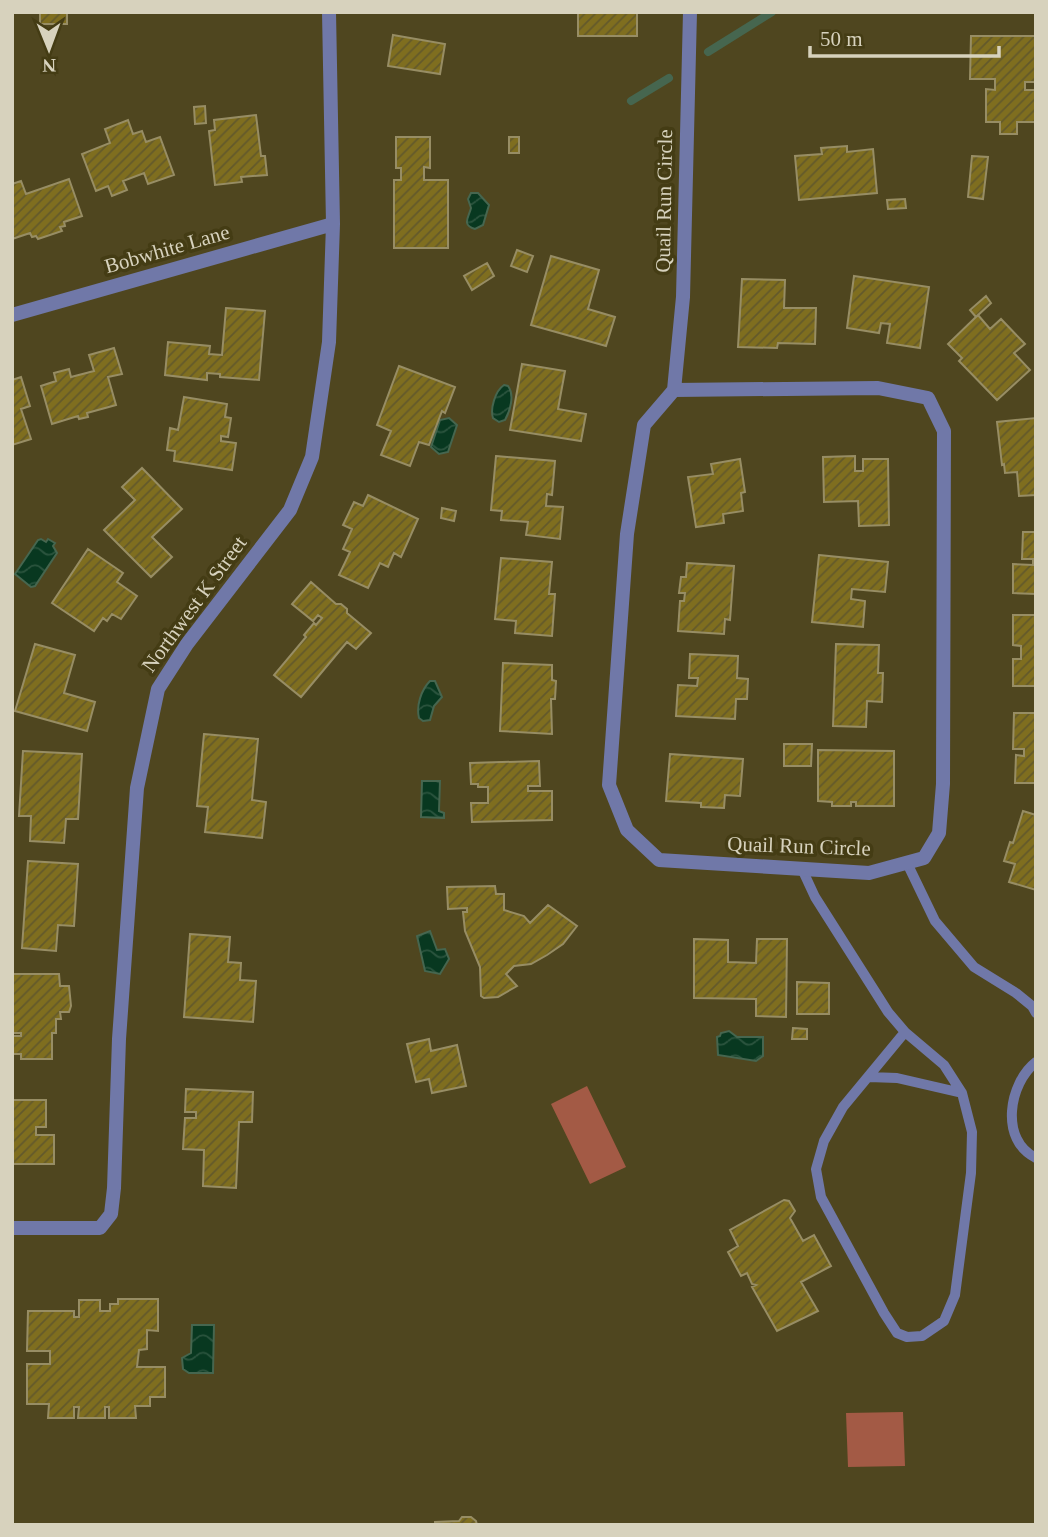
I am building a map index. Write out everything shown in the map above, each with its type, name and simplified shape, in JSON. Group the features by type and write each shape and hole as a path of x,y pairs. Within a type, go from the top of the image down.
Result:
{"street":[{"name":"Northwest K Street","path":"12,1228 100,1228 111,1213 119,1039 137,788 158,689 187,644 289,510 312,457 329,342 332,224 329,12"},
{"name":"Quail Run Circle","path":"674,390 878,388 928,398 944,431 943,783 939,833 925,858 869,873 659,860 626,830 609,785 627,534 644,425 674,390 683,297 690,12"},
{"name":"Bobwhite Lane","path":"12,315 332,224"}],"lane":[{"path":"907,863 935,921 974,967 1016,993 1032,1006 1036,1013"},
{"path":"802,869 815,897 888,1012 905,1032 944,1065 962,1093 972,1132 971,1173 955,1295 944,1321 922,1336 907,1336 897,1332 884,1313 821,1197 816,1169 824,1141 843,1107 905,1032"},
{"path":"1036,1062 1017,1087 1011,1111 1014,1133 1030,1154 1036,1157"},
{"path":"869,1077 897,1079 962,1093"}],"shaded area":[{"path":"587,1086 626,1167 590,1184 551,1104"},
{"path":"903,1412 905,1466 848,1467 846,1413"}],"water":[{"path":"471,193 478,193 489,205 483,225 475,229 467,223 471,208 468,199"},
{"path":"504,385 510,390 511,403 505,420 499,422 493,418 493,405 498,391"},
{"path":"449,418 457,425 448,452 439,454 431,447 440,420"},
{"path":"41,539 55,543 53,546 57,553 35,586 31,587 15,574"},
{"path":"430,681 435,681 442,697 434,706 430,720 423,721 419,718 419,703"},
{"path":"422,781 440,781 439,811 444,813 444,818 421,817"},
{"path":"430,931 437,950 445,949 449,959 440,974 425,971 417,936"},
{"path":"729,1031 737,1037 763,1037 763,1056 756,1061 718,1055 717,1037"},
{"path":"192,1325 214,1325 213,1373 189,1373 183,1369 182,1358 191,1353"}],"building":[{"path":"40,12 67,12 67,24 40,24"},
{"path":"578,12 637,12 637,36 578,36"},
{"path":"393,35 445,44 440,74 388,66"},
{"path":"971,36 1036,36 1036,82 1025,82 1025,90 1036,90 1036,122 1017,122 1017,134 1000,134 1000,122 986,122 986,89 995,90 995,79 970,79"},
{"path":"205,106 206,123 195,124 194,107"},
{"path":"256,115 261,156 265,156 267,175 241,177 242,182 215,185 209,131 215,130 214,120"},
{"path":"128,120 133,134 142,131 146,142 160,137 174,175 148,184 144,173 123,181 127,190 112,196 108,186 96,191 82,154 110,143 105,129"},
{"path":"396,137 430,137 430,168 424,167 424,180 448,180 448,248 394,248 394,180 401,180 401,168 396,168"},
{"path":"509,137 519,137 519,153 509,153"},
{"path":"847,146 847,152 873,149 877,193 799,200 795,156 822,154 821,148"},
{"path":"972,156 988,157 983,199 968,197"},
{"path":"69,179 82,216 64,222 65,226 60,227 62,231 38,239 30,233 12,239 12,184 21,181 26,194"},
{"path":"905,199 906,208 888,209 887,200"},
{"path":"517,250 533,256 527,272 511,266"},
{"path":"551,256 599,270 588,309 615,317 606,346 531,325"},
{"path":"487,263 494,276 472,290 464,276"},
{"path":"854,276 929,287 920,348 887,343 890,324 881,323 879,333 847,328"},
{"path":"742,279 785,280 784,308 816,308 815,344 778,343 777,348 738,347"},
{"path":"986,296 991,303 976,317 970,310"},
{"path":"226,308 265,311 259,380 220,377 220,374 207,373 207,380 165,375 168,342 210,346 209,354 222,355"},
{"path":"978,315 990,329 1001,319 1025,344 1014,353 1030,370 997,400 959,361 962,358 948,344"},
{"path":"114,348 122,374 108,377 116,405 87,413 88,417 79,419 78,416 52,424 41,386 56,381 54,373 69,369 71,377 94,371 89,355"},
{"path":"522,364 565,371 558,409 586,414 581,441 510,430"},
{"path":"399,366 455,387 429,445 419,442 410,466 381,455 391,431 377,425"},
{"path":"21,377 30,406 21,409 31,439 12,445 12,380"},
{"path":"184,397 227,404 225,417 231,418 228,437 221,436 221,441 236,443 232,470 174,461 175,451 167,450 170,428 178,430"},
{"path":"1036,418 1036,495 1019,496 1017,472 1005,473 1004,464 1002,465 997,422"},
{"path":"496,456 555,461 552,495 547,494 546,506 563,507 560,539 526,535 528,522 501,520 502,511 491,510"},
{"path":"855,456 855,471 863,471 863,459 888,459 889,525 859,526 858,501 824,502 823,457"},
{"path":"740,459 745,492 741,493 743,511 723,514 724,523 696,527 688,477 713,474 711,464"},
{"path":"142,468 182,509 152,537 172,557 151,577 104,530 135,500 122,487"},
{"path":"368,495 418,519 401,557 394,553 388,567 380,563 368,588 339,575 350,552 343,549 352,529 343,525 354,502 363,506"},
{"path":"442,508 456,511 454,521 441,518"},
{"path":"1023,532 1036,532 1036,594 1013,593 1013,564 1033,565 1033,559 1022,559"},
{"path":"88,549 123,573 117,582 137,596 121,619 112,614 107,621 103,618 94,631 52,603"},
{"path":"819,555 888,562 885,592 852,589 851,599 865,601 863,627 812,622"},
{"path":"501,558 552,562 549,594 555,594 552,636 515,633 516,621 495,619"},
{"path":"687,563 734,566 730,620 725,619 724,634 678,631 680,601 684,601 685,593 679,593 681,577 686,577"},
{"path":"311,582 336,604 347,609 347,613 371,633 356,649 347,642 301,697 274,675 306,637 304,635 314,623 316,625 322,618 318,615 313,621 292,604"},
{"path":"1013,615 1036,615 1036,686 1013,686 1013,659 1021,659 1021,646 1013,645"},
{"path":"35,644 75,655 64,693 95,702 87,731 15,711"},
{"path":"836,644 879,645 878,673 883,673 882,702 867,701 866,727 833,726"},
{"path":"690,654 738,656 737,678 748,679 747,699 736,699 735,719 676,716 678,685 697,686 698,678 689,678"},
{"path":"503,663 552,665 552,680 556,681 555,699 551,699 552,734 500,731"},
{"path":"1014,713 1036,713 1036,783 1015,783 1016,755 1024,756 1024,749 1013,749"},
{"path":"204,734 258,739 252,800 266,802 262,838 205,832 208,807 197,806"},
{"path":"784,744 812,744 811,766 784,766"},
{"path":"818,750 894,751 894,806 856,806 856,802 851,802 851,806 832,806 832,802 818,801"},
{"path":"23,751 82,754 78,819 66,819 64,843 30,841 31,816 19,816"},
{"path":"670,754 743,759 740,796 725,795 724,808 701,807 701,803 666,801"},
{"path":"539,761 540,786 528,786 528,791 552,791 552,820 472,822 471,803 488,803 488,787 471,784 470,763"},
{"path":"1023,811 1036,815 1036,890 1009,882 1015,864 1004,861"},
{"path":"28,861 78,864 74,926 58,925 56,951 22,948"},
{"path":"495,886 496,894 504,894 504,910 524,916 530,923 548,905 577,926 563,944 547,955 531,964 514,966 506,974 517,986 498,997 484,998 481,996 480,967 465,931 463,912 467,912 467,908 448,909 447,887"},
{"path":"190,934 230,937 228,962 241,963 240,980 256,981 253,1022 184,1017"},
{"path":"694,939 728,940 728,962 756,963 757,939 787,939 786,1017 756,1016 756,999 694,998"},
{"path":"12,974 59,974 60,986 69,986 71,1006 69,1012 60,1012 61,1019 56,1019 56,1033 52,1033 52,1059 21,1059 21,1054 12,1054 12,1036 21,1036 21,1033 12,1033"},
{"path":"797,982 829,983 829,1014 797,1014"},
{"path":"793,1028 807,1029 807,1039 792,1039"},
{"path":"429,1039 431,1051 457,1045 466,1086 432,1093 429,1079 416,1082 407,1044"},
{"path":"186,1089 253,1092 252,1122 239,1122 236,1188 203,1186 204,1150 183,1149 185,1118 196,1118 196,1112 185,1112"},
{"path":"12,1100 46,1100 46,1127 36,1127 36,1135 54,1135 54,1164 12,1164"},
{"path":"784,1200 789,1201 795,1211 790,1218 803,1241 814,1235 831,1266 801,1282 818,1311 777,1331 752,1287 756,1285 752,1284 747,1273 741,1276 728,1252 738,1246 730,1230"},
{"path":"118,1299 158,1299 158,1331 147,1330 147,1349 139,1350 137,1367 165,1367 165,1397 150,1397 150,1406 135,1406 136,1418 109,1418 109,1407 105,1407 105,1418 78,1418 79,1407 74,1407 74,1418 48,1418 49,1404 27,1404 27,1364 50,1364 50,1351 27,1351 28,1311 74,1311 74,1317 79,1317 79,1300 100,1300 100,1311 110,1311 110,1304 118,1304"},
{"path":"462,1517 471,1517 477,1525 435,1525 435,1522 459,1521"}],"waterway":[{"path":"708,52 772,12"},
{"path":"631,101 669,78"}]}
